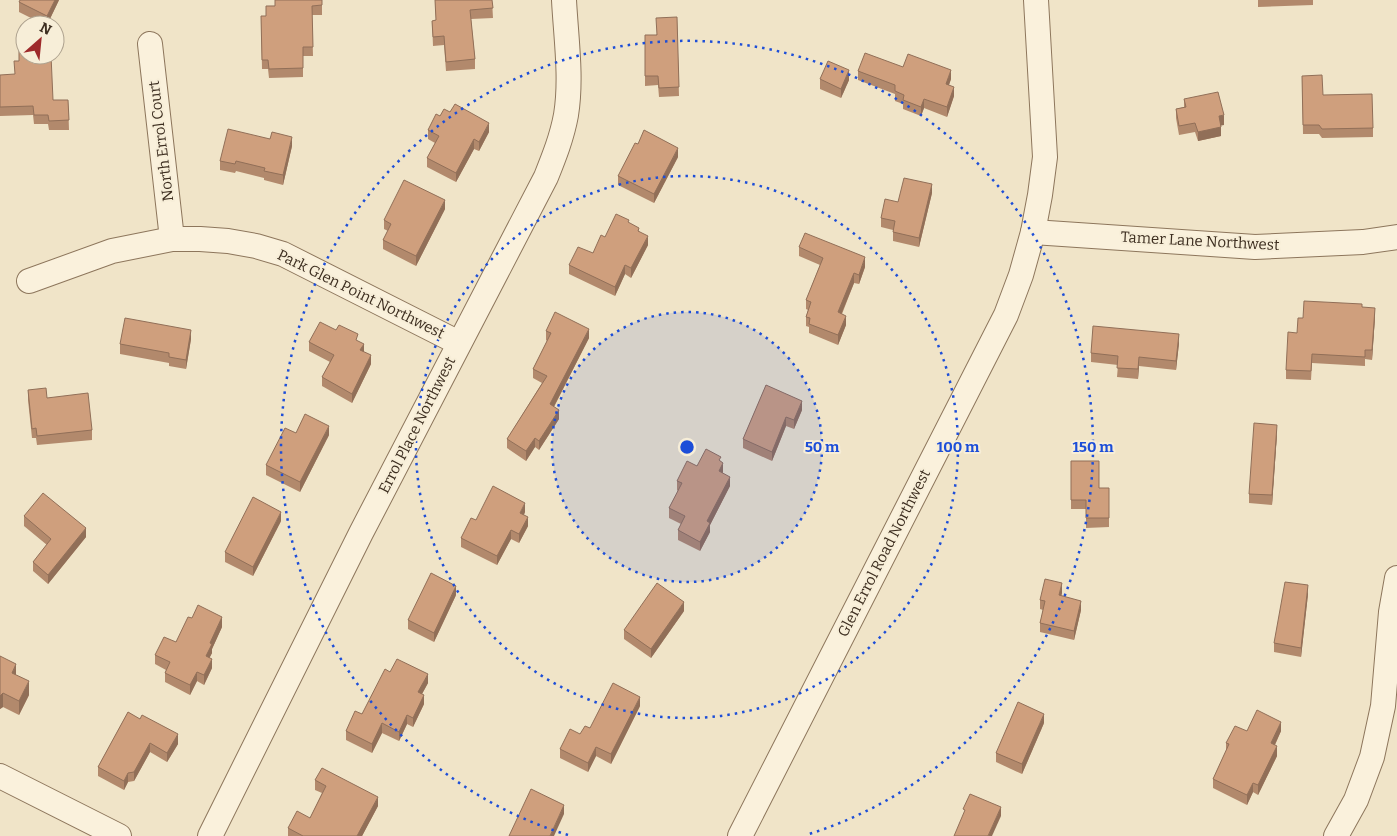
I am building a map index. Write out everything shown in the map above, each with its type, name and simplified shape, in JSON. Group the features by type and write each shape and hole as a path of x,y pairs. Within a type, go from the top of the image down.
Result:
{"street":[{"name":"Errol Place Northwest","path":"210,836 361,533 546,177 560,140 566,114 569,85 564,0"},
{"name":"Glen Errol Road Northwest","path":"740,836 1006,315 1021,275 1033,232 1045,158 1036,0"},
{"name":"North Errol Court","path":"150,44 172,239"},
{"name":"Tamer Lane Northwest","path":"1033,232 1255,247 1363,242 1397,237"},
{"name":"Park Glen Point Northwest","path":"29,281 112,251 172,239 200,238 228,241 256,246 282,254 459,343"},
{"path":"1336,836 1356,800 1372,757 1383,706 1391,612 1397,578"},
{"path":"0,776 119,836"}],"building":[{"path":"20,0 55,0 48,15 19,2"},
{"path":"275,0 322,0 322,5 312,6 313,47 303,47 303,68 269,69 268,60 262,60 261,16 266,16 266,6 275,6"},
{"path":"435,0 492,0 493,8 470,10 475,59 446,62 444,36 433,37 432,21 436,20"},
{"path":"677,17 679,87 659,88 658,76 645,76 645,35 657,35 656,18"},
{"path":"865,53 903,67 908,54 951,70 946,84 954,87 947,107 924,99 921,107 903,100 904,95 895,91 895,85 858,71"},
{"path":"14,61 15,65 51,65 53,100 68,100 69,120 49,121 48,115 34,115 33,106 0,107 0,75 15,74"},
{"path":"828,61 849,70 841,89 820,79"},
{"path":"1322,75 1323,95 1372,94 1373,128 1322,129 1319,125 1303,125 1302,76"},
{"path":"1218,92 1224,115 1219,116 1221,127 1198,132 1195,123 1179,126 1176,109 1186,107 1184,99"},
{"path":"455,104 489,123 479,142 474,139 456,173 427,158 439,136 428,130 436,114 440,116 444,109 450,112"},
{"path":"228,129 270,139 272,132 292,137 283,175 264,171 265,168 236,161 235,164 220,161"},
{"path":"644,130 678,148 654,194 618,176 635,143 638,144"},
{"path":"904,178 932,184 919,238 893,232 895,221 881,218 885,199 898,202"},
{"path":"404,180 445,200 416,256 383,240 391,224 384,220"},
{"path":"616,214 629,220 628,222 639,228 638,231 648,236 631,268 625,265 615,287 569,265 578,247 593,253 601,235 605,237"},
{"path":"805,233 865,257 859,275 854,273 838,312 846,316 838,335 809,324 810,318 806,317 811,302 806,300 823,258 799,247"},
{"path":"1304,301 1362,304 1362,307 1375,308 1372,350 1365,350 1365,357 1312,354 1311,371 1286,370 1288,332 1297,333 1298,318 1303,318"},
{"path":"555,312 589,329 550,404 559,410 539,441 535,438 526,451 507,439 547,376 533,369 551,333 546,331"},
{"path":"125,318 191,330 186,360 169,357 169,353 120,344"},
{"path":"320,322 336,330 339,325 358,334 356,340 364,344 360,350 371,355 352,394 322,377 334,355 309,342"},
{"path":"1093,326 1179,334 1176,361 1139,357 1138,369 1117,368 1118,356 1091,353"},
{"path":"766,385 802,401 794,420 786,417 772,452 743,439"},
{"path":"46,388 47,398 88,393 92,430 37,436 36,428 32,429 28,390"},
{"path":"305,414 329,426 300,482 266,465 285,428 296,433"},
{"path":"1254,423 1277,425 1272,495 1249,494"},
{"path":"706,449 721,457 719,460 723,463 719,471 730,477 707,521 710,523 700,542 678,530 685,516 669,508 682,483 677,481 687,461 697,466"},
{"path":"1071,461 1099,461 1099,488 1109,488 1109,518 1086,518 1086,500 1071,500"},
{"path":"493,486 525,503 520,513 528,517 519,534 511,530 497,556 461,538 471,518 476,520"},
{"path":"43,493 86,528 48,575 33,562 51,539 24,516"},
{"path":"253,497 281,512 253,567 225,552"},
{"path":"431,573 456,586 434,633 408,620"},
{"path":"1045,579 1062,583 1059,595 1081,601 1074,631 1040,623 1045,601 1040,600"},
{"path":"1285,582 1308,585 1301,648 1274,643"},
{"path":"657,583 684,602 651,649 624,630"},
{"path":"198,605 222,617 206,656 212,659 204,675 197,672 190,685 165,673 170,662 155,655 164,637 176,642 188,617 192,618"},
{"path":"0,656 16,664 12,673 29,681 19,701 3,693 0,696"},
{"path":"397,659 428,674 418,692 424,695 413,718 407,715 399,732 382,723 372,744 346,731 355,711 362,714 385,669 390,672"},
{"path":"613,683 640,697 611,754 596,747 588,763 560,749 570,729 580,734 585,726 590,728"},
{"path":"1018,702 1044,714 1022,764 996,753"},
{"path":"1257,710 1281,722 1271,743 1277,746 1258,785 1253,783 1247,795 1213,779 1229,744 1226,743 1235,726 1247,731"},
{"path":"128,712 140,719 142,715 178,734 167,753 150,743 134,772 128,773 124,781 98,767"},
{"path":"322,768 378,797 357,836 303,836 288,828 297,811 310,818 326,786 315,780"},
{"path":"531,789 564,805 550,836 509,836"},
{"path":"970,794 1001,807 988,836 954,836"}]}
